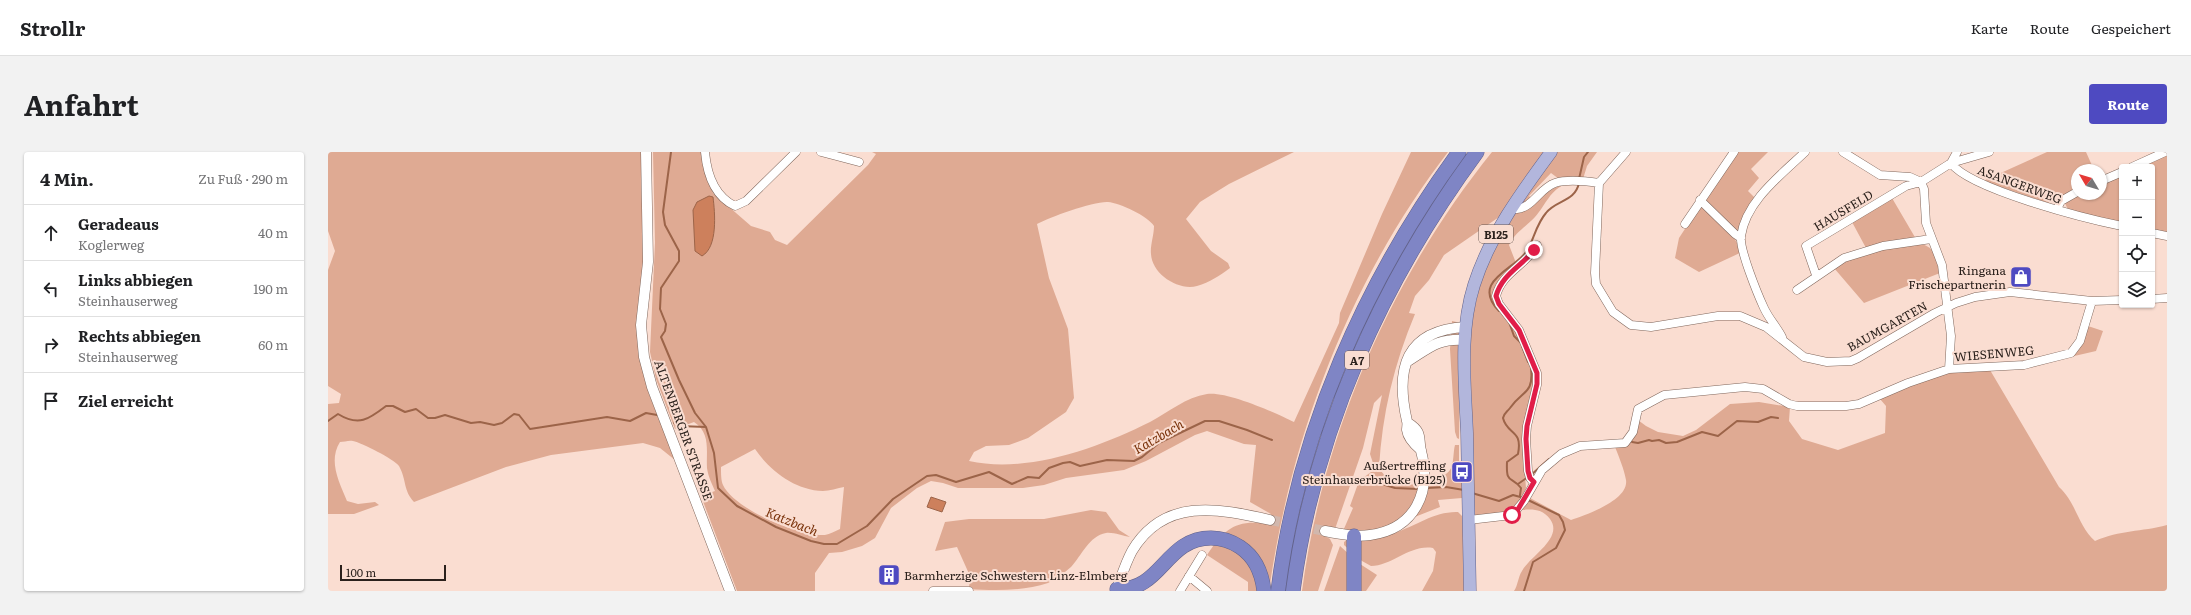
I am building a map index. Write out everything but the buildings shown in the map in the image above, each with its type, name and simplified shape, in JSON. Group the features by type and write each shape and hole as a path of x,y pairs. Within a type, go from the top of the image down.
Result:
{"highway":[{"name":"A7","path":"1278,591 1285,549 1302,476 1327,396 1344,353 1390,258 1420,208 1459,152"},
{"name":"A7","path":"1292,591 1305,523 1322,456 1354,365 1372,324 1402,265 1435,211 1477,152"},
{"path":"1354,536 1354,591"},
{"path":"1116,590 1131,590 1143,586 1152,580 1170,557 1182,547 1200,539 1213,538 1231,542 1247,552 1259,570 1264,591"}],"main road":[{"name":"B125","path":"1470,591 1465,340 1471,298 1478,274 1494,236 1512,206 1551,152"}],"street":[{"name":"ALTENBERGER STRASSE","path":"646,152 648,256 641,325 644,357 652,387 730,591"},
{"path":"705,152 714,187 724,199 735,206 746,201 796,152"},
{"path":"821,152 859,162"},
{"path":"1512,206 1517,209 1527,206 1555,183 1579,181 1599,183 1626,152"},
{"path":"1685,224 1734,152"},
{"path":"1741,238 1747,218 1758,200 1805,152"},
{"path":"1843,152 1880,175 1910,177 1921,182 1951,163 1989,152"},
{"path":"1951,163 1957,152"},
{"path":"2139,164 2165,152"},
{"name":"ASANGERWEG","path":"1951,163 1959,172 1972,180 2057,209 2119,225"},
{"path":"2107,178 2119,173"},
{"name":"WIESENWEG","path":"1921,182 1924,189 1924,214 1930,238 1942,264 1951,336 1949,369 2024,364 2071,353 2080,341 2092,300"},
{"name":"HAUSFELD","path":"1816,275 1806,246 1906,186 1921,182"},
{"name":"BAUMGARTEN","path":"1599,183 1595,273 1596,284 1613,312 1619,318 1631,324 1651,327 1718,316 1740,316 1758,323 1783,338 1804,357 1827,362 1851,361 1947,307 1975,297 2010,292 2092,300 2119,300"},
{"path":"2057,209 2061,201 2071,195"},
{"path":"1700,200 1741,238 1760,298 1768,316 1783,338"},
{"path":"2155,234 2167,236"},
{"path":"1797,290 1816,275 1844,258 1867,250 1930,238"},
{"path":"1469,520 1512,515 1525,499 1531,478 1527,426 1536,389 1537,373 1519,330 1499,304 1496,296 1501,283 1530,256 1537,245"},
{"path":"2155,299 2167,298"},
{"path":"1325,531 1354,536 1376,534 1394,527 1414,510 1424,489 1426,469 1418,434 1414,426 1408,423 1401,393 1403,375 1414,347 1431,334 1447,329 1466,327"},
{"path":"1408,361 1436,343 1452,339 1465,340"},
{"path":"1531,478 1570,449 1580,446 1625,443 1630,438 1638,409 1664,395 1757,387 1789,404 1811,407 1846,406 1859,404 1908,383 1949,369"},
{"path":"1116,590 1128,558 1140,539 1154,527 1170,517 1183,512 1206,509 1232,512 1270,520"},
{"path":"1180,591 1202,555"},
{"path":"1189,576 1207,591"},
{"path":"933,591 969,591"}],"shaded area":[{"path":"328,152 642,152 641,185 644,241 640,351 649,394 675,460 660,448 643,443 551,455 506,467 414,502 408,493 399,466 396,463 357,442 340,442 335,457 335,464 338,479 347,501 358,504 375,502 379,505 354,514 328,514 328,404 339,403 341,394 328,386 328,270 335,251 328,231"},
{"path":"653,152 702,152 708,179 713,193 751,226 770,232 775,240 787,245 868,165 876,154 872,152 1294,152 1229,184 1200,202 1186,219 1211,251 1228,263 1230,268 1206,283 1197,286 1182,286 1167,279 1161,274 1152,261 1151,248 1154,226 1146,218 1126,207 1108,202 1101,202 1072,210 1037,224 1049,278 1068,329 1074,398 1066,412 1028,438 1009,445 986,446 974,452 969,461 991,464 1014,464 1062,456 1108,441 1150,422 1192,398 1207,394 1216,394 1239,399 1264,408 1294,422 1339,323 1340,313 1382,214 1411,152 1448,152 1413,201 1382,252 1355,305 1330,360 1310,416 1293,474 1279,532 1269,591 1248,591 1248,582 1207,555 1220,538 1232,528 1240,524 1248,523 1269,524 1271,514 1250,502 1256,445 1244,444 1207,431 1195,435 1146,461 1124,470 1066,478 1044,485 1023,488 958,488 931,481 917,488 891,508 875,538 862,546 842,552 829,553 815,573 815,591 737,591 701,496 715,491 707,468 707,449 703,431 694,422 675,429 656,379 650,352 655,243","holes":["755,449 761,457 784,478 803,487 823,491 844,487 840,529 825,535 800,531 769,520 740,503 730,494 722,483 721,467"]},
{"path":"1492,152 1545,152 1499,217 1444,255 1429,280 1415,296 1409,313 1415,314 1395,370 1386,409 1379,468 1386,477 1395,483 1408,485 1433,480 1446,474 1450,470 1455,445 1459,445 1459,480 1462,482 1462,498 1438,500 1440,507 1397,524 1369,531 1343,531 1353,508 1350,506 1359,481 1375,469 1370,454 1382,395 1374,403 1363,448 1335,529 1323,535 1330,539 1333,545 1318,591 1302,591 1312,532 1326,473 1345,415 1367,358 1393,303 1423,251 1456,200"},
{"path":"1556,152 1597,152 1587,166 1583,179 1559,179 1551,173 1529,196 1531,198 1522,204 1521,200"},
{"path":"1737,152 1768,152 1751,169 1759,178 1748,191 1756,199 1737,232 1706,201 1706,198"},
{"path":"2047,152 2086,152 2091,164 2071,164 2071,192 2048,203 1983,181"},
{"path":"2167,154 2167,234 2155,231 2155,164 2145,164"},
{"path":"2119,175 2119,223 2068,210 2065,203 2071,198 2071,200 2107,200 2107,181"},
{"path":"1567,184 1561,186 1552,193 1535,217 1511,240 1509,245 1516,263 1501,278 1494,294 1511,322 1535,374 1524,463 1526,488 1520,500 1510,511 1476,516 1474,514 1470,339 1472,319 1484,267 1511,215 1526,208 1559,186"},
{"path":"709,196 713,197 715,220 713,238 707,252 702,256 695,251 693,210 697,202"},
{"path":"1892,198 1916,239 1866,248 1852,222"},
{"path":"1700,206 1733,236 1742,252 1699,272 1675,258 1679,238"},
{"path":"1920,244 1929,247 1932,250 1940,273 1864,303 1834,268 1854,258 1864,255 1886,249"},
{"path":"1452,321 1461,323 1459,439 1457,438 1455,432 1450,349"},
{"path":"2088,326 2103,331 2096,351 2070,357 2080,347"},
{"path":"1990,370 2059,487 2065,493 2089,535 2095,541 2104,537 2122,533 2167,525 2167,591 1514,591 1526,565 1544,546 1553,533 1553,526 1550,519 1544,513 1534,510 1522,510 1530,498 1571,520 1605,506 1614,500 1621,494 1625,487 1626,480 1623,467 1615,447 1622,447 1638,420 1658,432 1683,436 1696,430 1730,404 1759,402 1790,407 1789,421 1802,439 1838,450 1885,433 1886,406 1880,399 1937,376 1956,372"},
{"path":"931,497 946,502 942,512 927,507"},
{"path":"1091,510 1106,512 1119,530 1130,537 1109,533 1100,535 1090,542 1071,567 1060,576 1039,586 1009,590 969,589 970,576 957,547 935,551 945,522 969,519 1044,519"},
{"path":"1450,512 1458,512 1463,517 1464,591 1422,591 1433,571 1436,552 1433,548 1417,549 1386,563 1371,566 1362,561 1344,545 1344,542 1348,539 1394,533 1433,516"},
{"path":"1340,546 1360,564 1377,575 1366,591 1324,591"}],"waterway":[{"name":"Katzbach","path":"671,152 663,212 665,225 679,251 679,261 661,288 660,309 666,324 665,331 661,337 695,413 706,427 714,453 718,488 737,506 776,527 811,541 824,544 837,544 867,526 893,499 927,476 936,475 956,482 989,472 1012,484 1028,477 1039,478 1049,468 1063,463 1070,462 1080,466 1107,460 1134,461 1142,457 1159,443 1205,421 1219,421 1272,440"},
{"path":"1579,179 1584,157 1588,152"},
{"path":"1499,311 1491,300 1489,291 1492,283 1498,276 1523,256 1546,213 1574,194 1579,183"},
{"path":"1509,322 1514,336 1520,342"},
{"path":"1522,346 1528,362"},
{"path":"1520,495 1521,488 1510,479 1507,474 1507,462 1518,454 1518,440 1517,436 1508,427 1503,418 1514,402 1529,388 1531,383 1531,368"},
{"path":"328,421 338,414 352,420 364,420 386,406 393,406 405,412 416,409 428,418 435,418 445,415 471,423 480,422 494,425 502,423 514,414 519,415 530,429 607,417 630,421 646,413 657,415"},
{"path":"1632,442 1638,443 1649,440 1659,440 1666,443 1677,442 1702,432 1718,436 1737,421 1758,422 1771,417 1778,418"},
{"path":"674,423 679,426 706,427"},
{"path":"1531,475 1549,459"},
{"path":"1518,484 1528,477"},
{"name":"Katzbach","path":"1369,480 1395,488 1418,489"},
{"name":"Katzbach","path":"1427,488 1446,487 1464,490"},
{"name":"Katzbach","path":"1472,493 1499,501 1513,495 1524,498"},
{"name":"Katzbach","path":"1524,591 1533,562 1556,548 1565,530 1559,515 1528,500"}],"tunnel":[{"path":"1270,520 1325,531"}],"place":[{"name":"Ringana Frischepartnerin","path":"2021,277"},
{"name":"Außertreffling Steinhauserbrücke (B125)","path":"1462,472"},
{"name":"Barmherzige Schwestern Linz-Elmberg","path":"889,575"}],"route":[{"path":"1512,515 1517,511 1530,492 1534,482 1531,481 1528,471 1526,439 1527,426 1538,380 1529,351 1519,330 1507,312 1496,300 1496,296 1497,290 1501,283 1520,262 1530,256 1534,250"}]}
